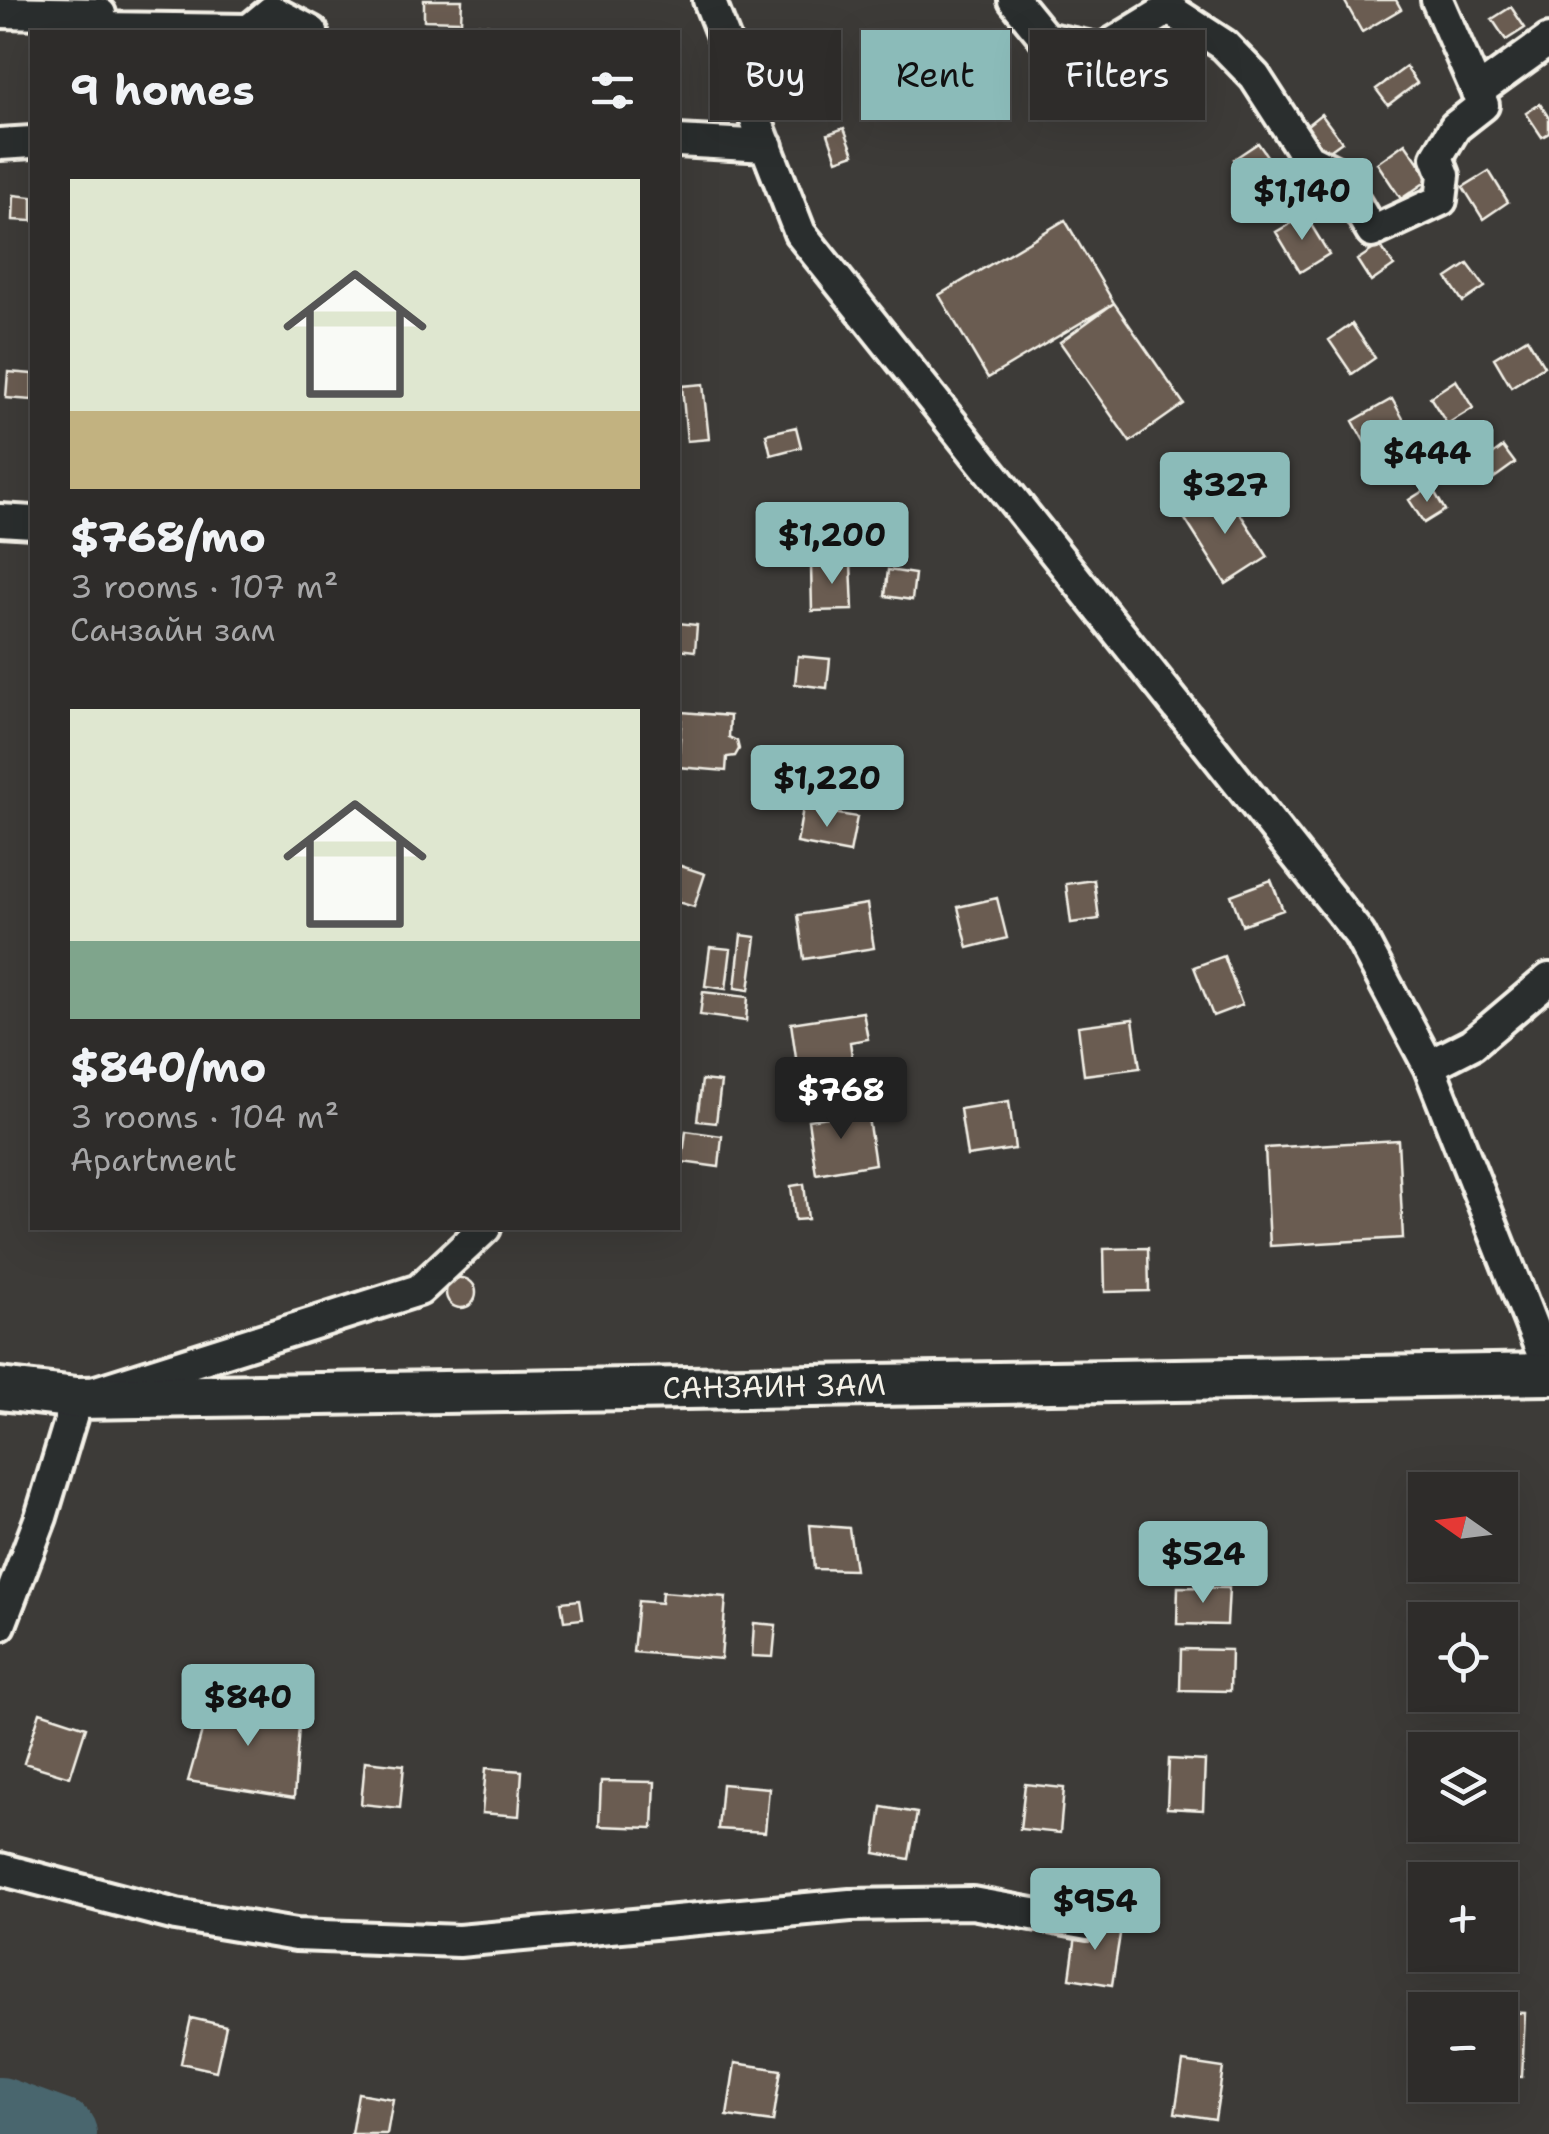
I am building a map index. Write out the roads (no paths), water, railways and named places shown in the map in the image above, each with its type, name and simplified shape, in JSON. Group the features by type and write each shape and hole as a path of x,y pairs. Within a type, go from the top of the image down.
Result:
{"main road":[{"name":"САНЗАЙН ЗАМ","path":"0,1389 77,1398 1549,1372"}],"street":[{"path":"709,0 800,233 1358,934 1429,1066 1549,1372"},
{"path":"1014,0 1045,38 1102,50 1169,9 1224,45 1255,77 1308,159 1338,174 1372,232 1441,200 1444,175 1437,157 1455,128 1482,105 1438,0"},
{"path":"0,12 100,14 98,28 249,30 272,12 308,30"},
{"path":"1477,92 1549,40"},
{"path":"680,141 767,146"},
{"path":"0,144 30,142"},
{"path":"0,520 30,522"},
{"path":"1429,1066 1472,1044 1549,979"},
{"path":"0,1625 41,1517 77,1398 419,1290 483,1230"},
{"path":"0,1869 176,1915 296,1936 458,1941 850,1905 972,1903 1088,1924"}],"waterway":[{"path":"0,2111 63,2134"}]}
